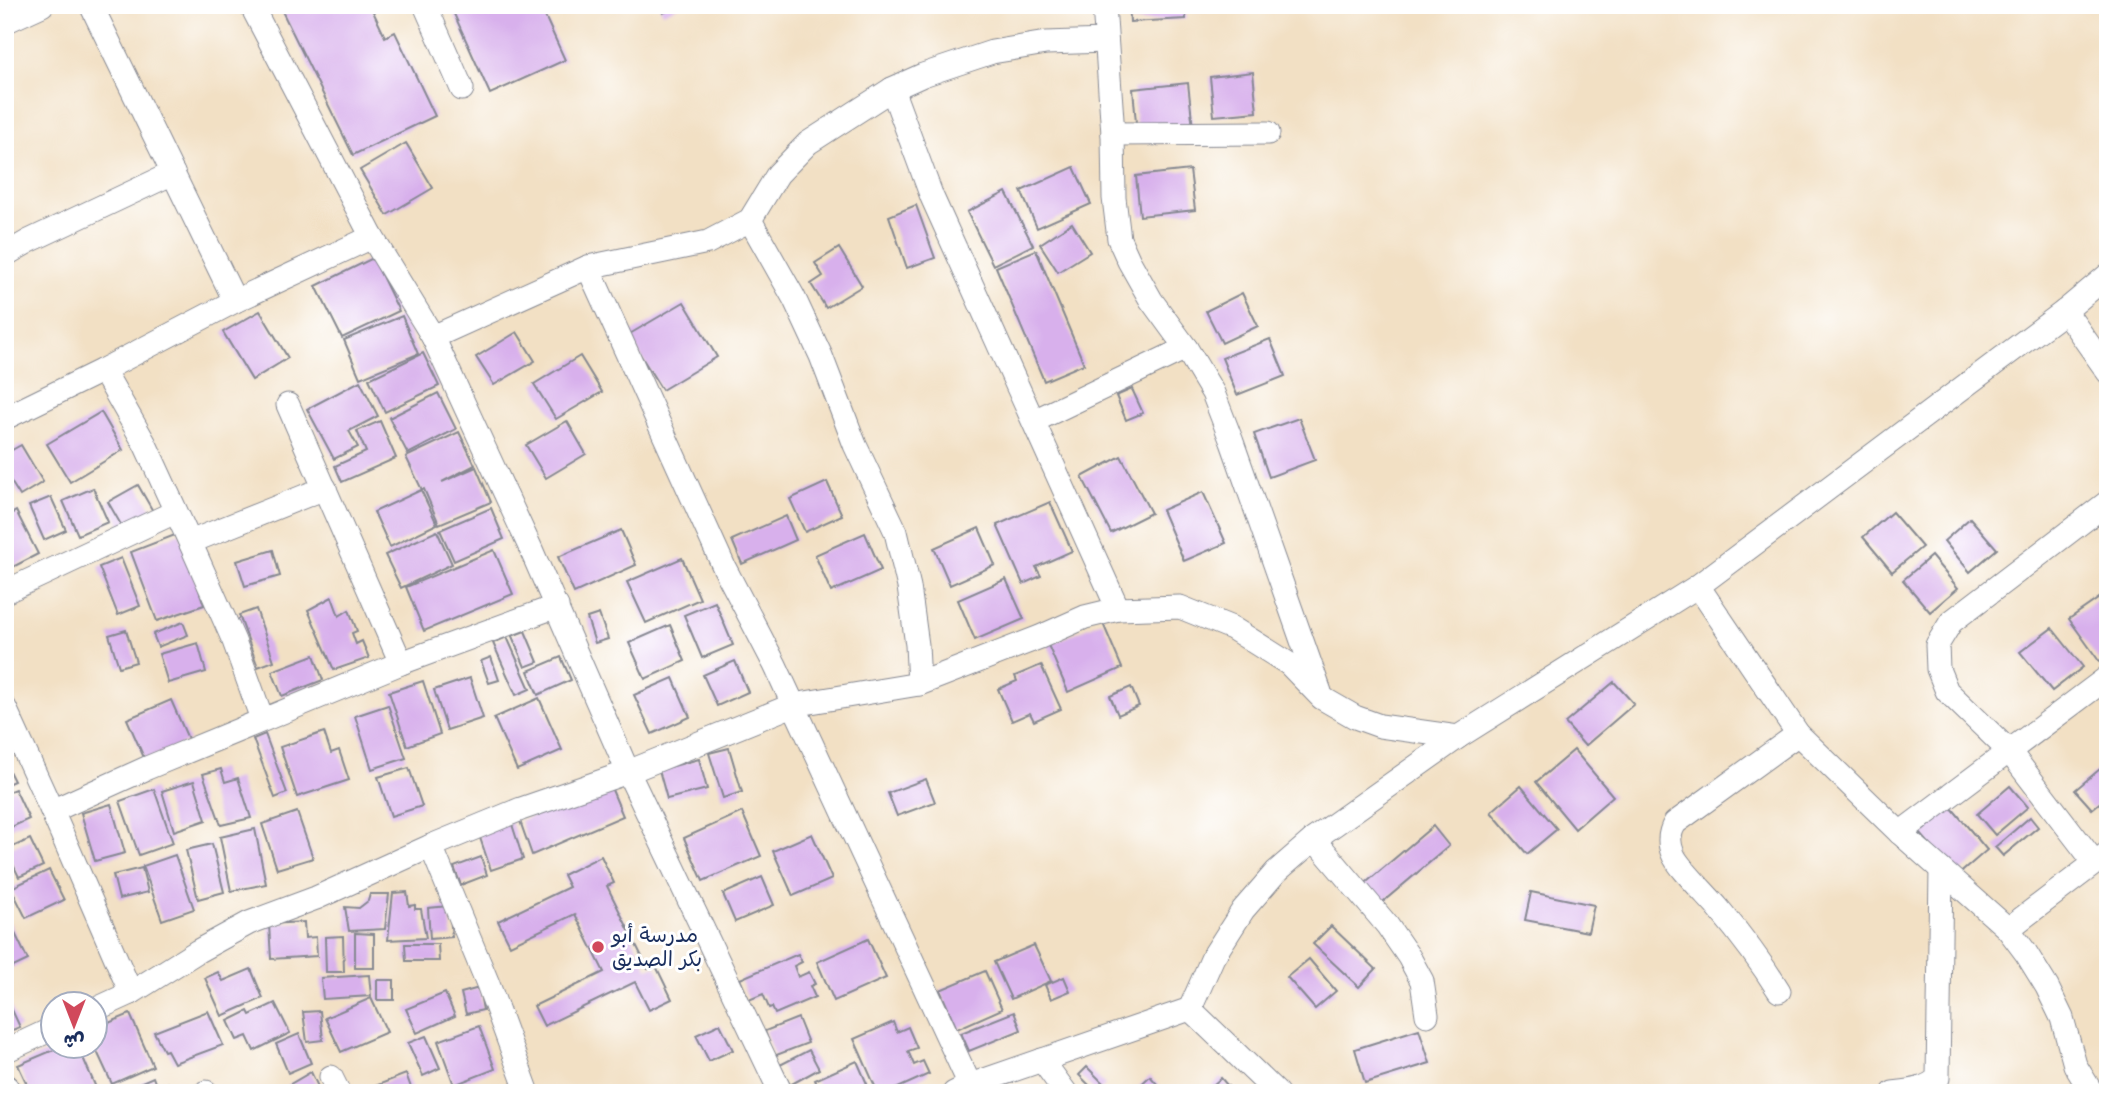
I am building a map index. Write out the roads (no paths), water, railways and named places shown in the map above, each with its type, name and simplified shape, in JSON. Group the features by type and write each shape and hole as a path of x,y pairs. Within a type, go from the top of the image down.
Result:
{"street":[{"path":"5,22 42,5"},
{"path":"91,5 235,301"},
{"path":"251,5 372,237 433,337 557,607 628,772 781,1093"},
{"path":"425,5 462,89"},
{"path":"1104,5 1113,134 1114,198 1119,239 1151,300 1186,348 1213,393 1322,698"},
{"path":"433,337 588,267 708,242 750,220 778,174 808,144 892,89 923,75 992,52 1046,43 1106,41"},
{"path":"892,89 932,197 1118,609"},
{"path":"1113,134 1268,133"},
{"path":"5,255 173,173"},
{"path":"750,220 794,298 821,356 855,445 896,532 909,587 919,684"},
{"path":"8,410 103,370 235,301 372,237"},
{"path":"588,267 724,567 775,665 962,1089 1190,1009 1213,957 1244,910 1276,872 1314,839 1458,737 1698,586 2065,312 2108,275"},
{"path":"2065,312 2108,372"},
{"path":"1034,421 1186,348"},
{"path":"103,370 145,444 190,542 234,641 262,719"},
{"path":"288,405 401,663"},
{"path":"190,542 325,488"},
{"path":"2008,929 2101,858 2009,751 1947,691 1938,669 1937,645 1951,622 2108,502"},
{"path":"5,592 175,512"},
{"path":"1698,586 1798,734 1900,833 2008,929 2047,987 2062,1018 2075,1065 2092,1093"},
{"path":"52,811 262,719 401,663 557,607"},
{"path":"108,1004 131,993 249,923 316,898 521,809 628,772 793,705 919,684 1085,617 1118,609 1180,607 1232,628 1289,664 1322,698 1354,717 1380,726 1458,737"},
{"path":"1900,833 2108,677"},
{"path":"5,709 131,993"},
{"path":"1779,991 1762,963 1673,856 1669,841 1675,823 1798,734"},
{"path":"1314,839 1387,925 1409,957 1422,981 1427,1015"},
{"path":"432,846 488,984 528,1093"},
{"path":"1893,1093 1930,1085 1938,1078 1941,870"},
{"path":"1190,1009 1277,1093"},
{"path":"5,1051 38,1036"},
{"path":"1042,1060 1066,1093"}],"place":[{"name":"مدرسة أبو بكر الصديق","path":"598,947"}]}
